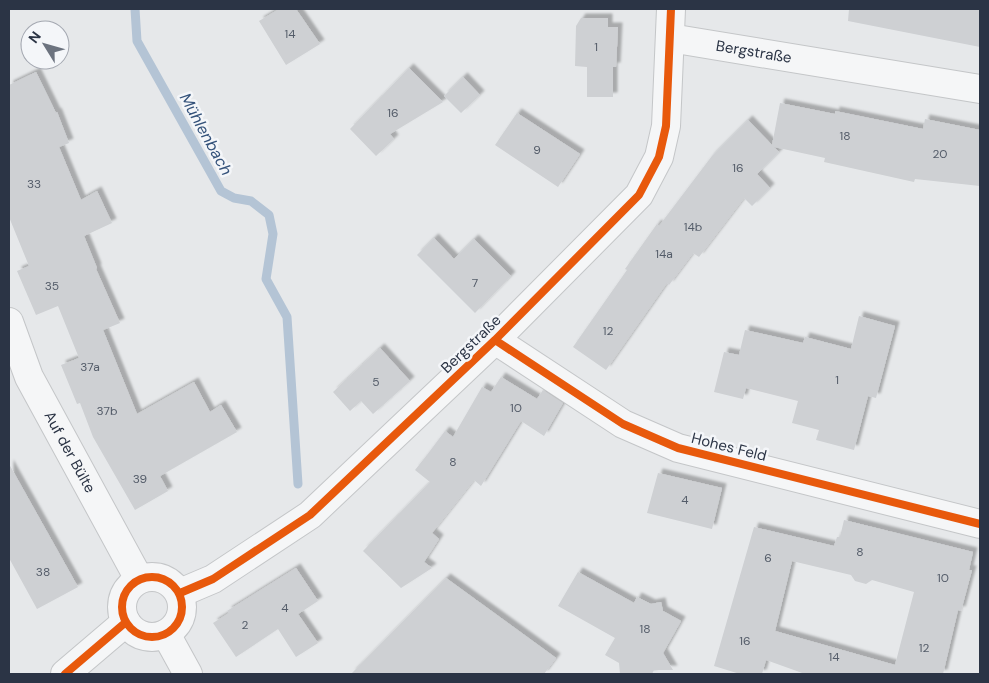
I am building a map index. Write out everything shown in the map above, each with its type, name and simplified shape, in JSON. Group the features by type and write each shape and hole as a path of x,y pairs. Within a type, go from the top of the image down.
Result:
{"street":[{"path":"670,38 671,9"},
{"name":"Bergstraße","path":"180,594 213,579 310,515 495,340 639,195 659,157 666,126 670,38 980,89"},
{"name":"Auf der Bülte","path":"9,322 29,377 139,579"},
{"name":"Hohes Feld","path":"495,340 622,424 678,448 980,524"},
{"path":"155,576 162,578 170,581 180,594 183,609 178,624 166,634 151,637 136,633 126,622 122,606 126,590 139,579 155,576"},
{"path":"64,674 126,622"},
{"path":"166,634 188,674"}],"building":[{"path":"279,9 296,9 320,44 286,65 259,21"},
{"path":"849,9 980,9 980,47 848,21"},
{"path":"581,18 608,18 608,27 618,27 616,67 613,67 613,97 587,97 587,67 575,66 576,26"},
{"path":"409,68 443,102 390,134 394,139 376,156 350,129"},
{"path":"36,72 57,112 69,143 59,147 81,200 97,191 112,223 84,236 96,269 120,323 103,330 137,414 194,382 210,412 221,405 237,432 160,476 168,491 135,510 93,437 80,403 77,404 61,365 79,358 58,306 36,315 17,271 29,266 9,217 9,85"},
{"path":"463,77 480,95 461,113 444,96"},
{"path":"780,103 835,114 835,111 923,129 925,119 980,130 980,186 915,179 914,182 824,162 825,158 774,147 779,152 757,174 770,188 752,206 744,198 699,257 693,253 669,285 667,283 606,370 573,347 657,224 659,226 712,156 748,120 772,145"},
{"path":"517,113 580,154 558,187 495,145"},
{"path":"434,238 454,259 474,239 511,276 475,313 417,255"},
{"path":"859,316 895,326 876,398 868,396 854,450 816,440 819,430 792,423 798,401 746,388 743,399 714,392 724,352 739,355 745,330 803,343 805,337 851,349"},
{"path":"380,348 410,381 373,414 361,401 350,411 333,392"},
{"path":"501,377 537,399 543,390 563,403 544,436 521,421 481,486 474,480 432,533 439,539 424,562 432,568 401,588 363,551 430,482 415,470 445,431 453,437 482,387 491,392"},
{"path":"9,464 78,587 37,609 9,558"},
{"path":"658,473 722,488 712,529 647,513"},
{"path":"844,520 973,552 969,570 972,570 961,611 958,610 943,674 805,674 766,660 762,674 740,674 714,666 754,527 834,546 837,537 840,537","holes":["792,561 851,575 855,581 866,584 872,580 914,592 895,665 775,631"]},
{"path":"296,568 318,601 298,614 318,643 296,657 278,629 236,657 213,623 229,613 227,611"},
{"path":"578,572 634,603 637,597 651,604 661,602 663,611 681,621 663,653 673,670 654,670 652,674 620,674 619,663 605,655 615,638 558,606"},
{"path":"446,578 556,658 544,674 351,674"}],"waterway":[{"name":"Mühlenbach","path":"135,9 137,41 221,191 234,198 251,201 269,215 273,234 266,279 287,317 298,484"}],"cycle path":[{"path":"180,593 213,579 310,515 495,340 639,195 659,157 666,126 671,9"},
{"path":"495,340 623,424 678,448 980,524"},
{"path":"152,577 164,579 177,590 182,607 180,619 169,632 152,637 140,635 127,624 122,607 124,595 135,582 152,577"},
{"path":"65,674 126,622"}]}
